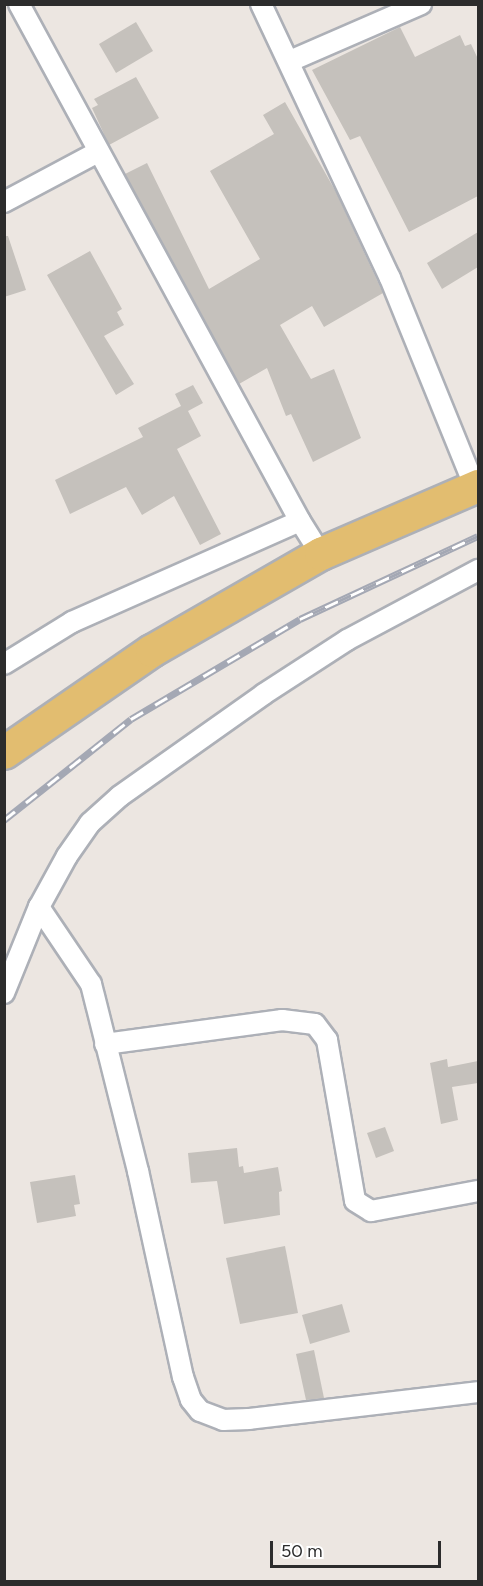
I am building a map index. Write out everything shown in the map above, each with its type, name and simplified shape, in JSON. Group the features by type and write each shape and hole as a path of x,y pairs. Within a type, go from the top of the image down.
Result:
{"main road":[{"path":"4,753 152,651 321,554 477,487"}],"street":[{"path":"19,4 96,153 300,521 321,554"},
{"path":"261,4 290,61 390,278 477,487"},
{"path":"290,61 421,4"},
{"path":"4,202 96,153"},
{"path":"4,664 72,622 300,521"},
{"path":"4,993 39,907 90,824 120,796 264,694 347,640 478,570"},
{"path":"39,907 91,984 138,1171 183,1377 191,1400 200,1411 223,1420 249,1419 478,1392"},
{"path":"105,1044 282,1020 315,1024 327,1040 356,1201 371,1211 478,1191"}],"building":[{"path":"136,22 153,51 116,73 99,44"},
{"path":"400,27 415,57 460,35 465,46 471,44 478,59 478,196 409,232 360,136 350,140 312,70"},
{"path":"136,77 159,118 109,145 92,108 98,105 94,99"},
{"path":"285,102 336,192 383,293 324,327 312,306 280,325 311,379 334,369 361,438 313,462 291,414 286,416 267,368 239,384 125,174 147,163 209,289 260,259 210,171 274,134 263,115"},
{"path":"478,232 478,267 442,289 427,263"},
{"path":"4,236 8,236 26,290 4,297"},
{"path":"90,251 122,309 117,312 124,325 104,336 134,384 116,395 47,275"},
{"path":"193,385 203,403 188,411 201,436 177,449 221,534 200,545 174,496 142,515 126,487 70,514 55,480 143,437 138,428 181,406 175,394"},
{"path":"447,1059 448,1067 478,1061 478,1083 452,1087 458,1120 441,1124 430,1063"},
{"path":"385,1127 394,1151 376,1158 367,1133"},
{"path":"237,1148 239,1167 243,1166 244,1173 278,1167 282,1191 279,1192 280,1215 224,1224 217,1181 191,1183 188,1153"},
{"path":"75,1175 80,1204 74,1205 76,1216 37,1223 30,1182"},
{"path":"285,1246 298,1313 240,1324 226,1258"},
{"path":"342,1304 350,1332 310,1344 302,1315"},
{"path":"314,1350 324,1398 306,1400 296,1354"}],"railway":[{"path":"4,820 131,719 300,619 478,536"}]}
